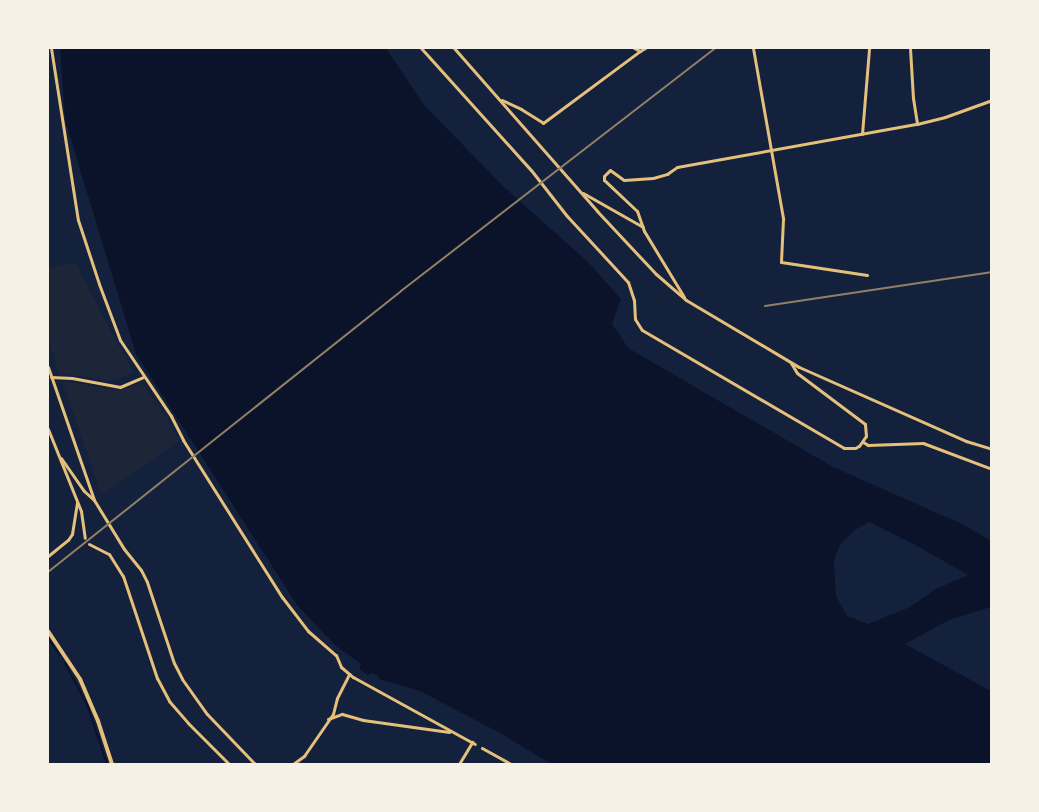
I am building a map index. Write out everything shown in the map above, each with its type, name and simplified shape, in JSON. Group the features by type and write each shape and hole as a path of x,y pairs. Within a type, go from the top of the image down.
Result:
{"street":[{"path":"51,48 78,220 120,340 143,377 171,416 183,440 282,597 308,631 336,656 341,667 349,674 473,743 459,764"},
{"path":"422,48 531,170 567,216 628,282 634,300 634,319 642,330 844,448 855,448 863,442 866,430 865,424 797,373 791,363"},
{"path":"454,48 656,274 686,300 791,363 966,441 992,449"},
{"path":"634,48 640,51"},
{"path":"499,98 543,123 645,48"},
{"path":"753,48 783,219 781,262 867,275"},
{"path":"862,134 869,48"},
{"path":"910,48 913,98 917,124"},
{"path":"686,300 643,227 637,211 604,180 604,176 610,170 624,180 640,180 667,174 677,167 917,124 944,117 992,100"},
{"path":"580,191 643,227"},
{"path":"48,367 94,500 147,582 174,663 182,679 207,714 255,764"},
{"path":"51,377 72,378 120,387 143,377"},
{"path":"48,429 77,501 82,517 85,538"},
{"path":"863,442 868,445 923,443 992,469"},
{"path":"56,452 84,491 94,500"},
{"path":"48,556 68,540 72,534 77,501"},
{"path":"89,544 109,554 123,576 157,678 170,701 188,724 229,764"},
{"path":"48,631 80,679 98,722 112,764"},
{"path":"293,764 304,756 333,714 337,698 349,674"},
{"path":"328,720 342,714 363,720 452,732"},
{"path":"482,748 511,764"}],"shaded area":[{"path":"60,48 386,48 424,105 503,186 589,263 621,299 612,324 628,348 833,467 962,524 991,541 991,607 949,620 905,644 991,691 991,764 551,764 502,734 420,691 379,679 379,676 372,673 368,675 359,669 361,664 336,646 297,605 136,354 65,120","holes":["869,522 921,548 968,575 936,589 910,607 868,624 847,616 836,596 834,560 841,543 855,530"]},
{"path":"75,262 134,373 111,381 59,373 48,339 48,268"},
{"path":"62,381 118,390 141,384 144,385 168,419 179,441 102,495"}],"waterway":[{"path":"48,638 60,655"},
{"path":"65,663 88,707 107,764"}],"railway":[{"path":"48,572 401,291 715,48"},
{"path":"765,306 992,272"}]}
